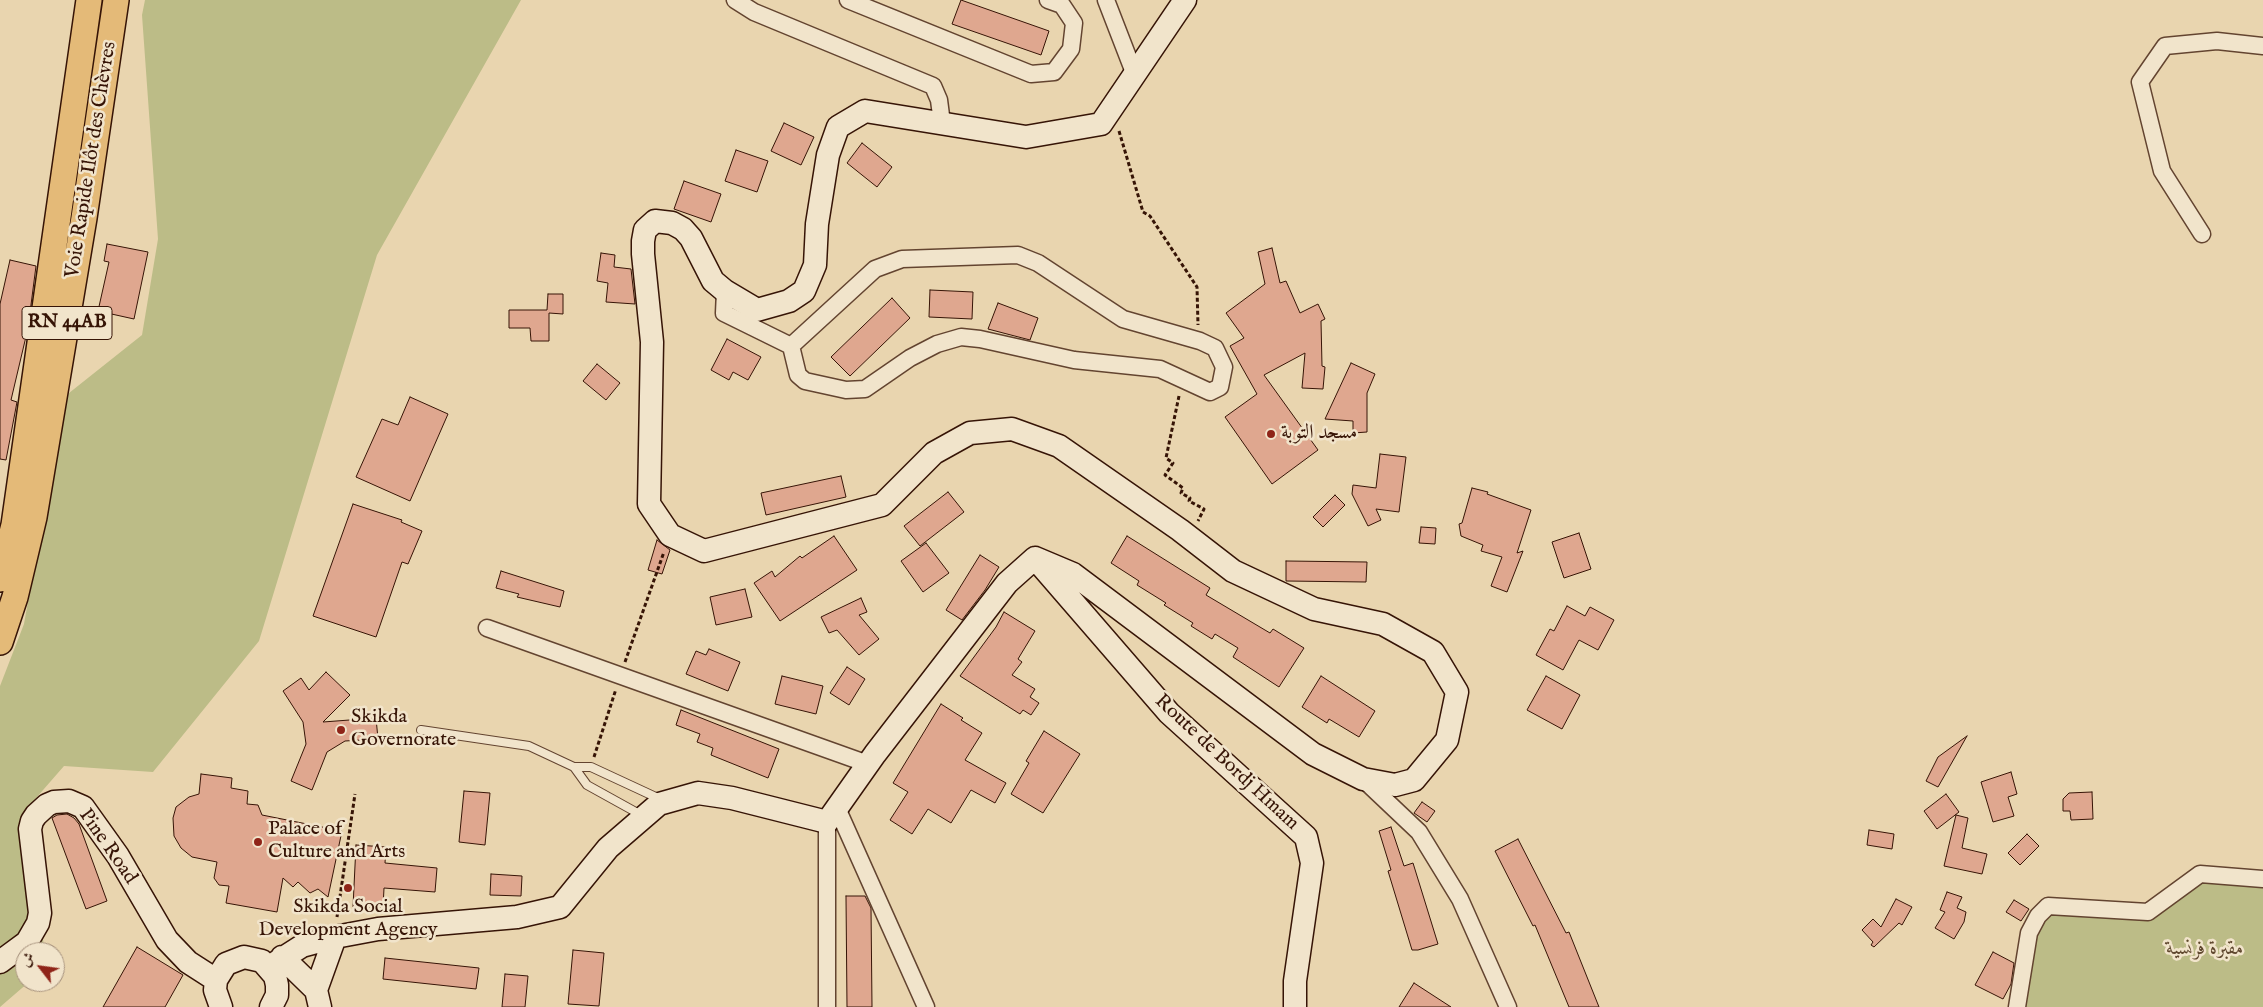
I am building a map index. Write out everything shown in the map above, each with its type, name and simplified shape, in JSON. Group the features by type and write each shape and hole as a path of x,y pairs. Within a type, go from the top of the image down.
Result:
{"main road":[{"name":"Voie Rapide Ilôt des Chèvres","path":"0,579 14,524 89,0"},
{"name":"Voie Rapide Ilôt des Chèvres","path":"0,642 15,597 34,517 84,218 116,0"}],"street":[{"path":"734,0 754,12 933,86 939,100 942,123"},
{"path":"848,0 1031,74 1054,72 1071,50 1074,23 1062,5 1048,0"},
{"path":"1106,0 1135,75"},
{"path":"827,1007 832,815 868,764 1007,584 1035,558 1073,574 1313,754 1363,779 1395,785 1414,780 1446,740 1457,692 1433,652 1383,624 1314,609 1233,571 1189,537 1059,446 1012,429 970,433 934,454 882,505 704,551 670,535 649,504 652,342 642,241 645,230 649,225 655,221 672,223 683,229 691,238 713,281 757,310 789,301 804,291 815,265 818,224 828,155 838,127 865,111 1026,137 1102,124 1185,0"},
{"path":"2202,234 2162,171 2140,82 2165,46 2217,41 2263,46"},
{"path":"1018,255 1038,263 1123,319 1200,341 1215,348 1224,367 1220,387 1210,392 1160,369 1074,360 980,339 961,337 937,344 910,358 865,389 846,390 805,381 798,375 791,346 875,269 902,259 1018,255"},
{"path":"726,291 724,313 791,346"},
{"name":"Route de Bordj Hmam","path":"1035,558 1169,713 1306,837 1312,863 1295,981 1296,1007"},
{"path":"487,628 868,764"},
{"path":"1363,779 1419,832 1460,899 1508,1007"},
{"path":"276,962 336,928 378,930 517,916 560,907 608,848 659,804 698,793 832,815"},
{"name":"Pine Road","path":"0,962 28,942 38,923 40,913 30,829 32,822 36,815 47,805 54,802 69,801 83,807 118,856 167,940 188,962 216,998"},
{"path":"832,815 926,1007"},
{"path":"2017,1007 2029,933 2038,916 2048,906 2148,912 2200,874 2263,879"},
{"path":"216,998 220,971 235,959 253,958 276,962 318,999 336,928"},
{"path":"271,1007 277,994 278,985 276,962"}],"lane":[{"path":"420,730 529,746 574,767 591,767 666,802"},
{"path":"574,767 587,785 644,817"}],"path":[{"path":"1112,108 1143,212 1150,216 1197,287 1200,341"},
{"path":"1183,380 1166,458 1173,463 1166,475 1183,488 1181,493 1190,498 1189,501 1204,510 1189,537"},
{"path":"591,767 620,676 670,535"},
{"path":"336,928 356,794"}],"green space":[{"path":"145,0 521,0 377,255 259,641 153,772 64,766 23,813 43,942 15,942 15,992 17,992 0,1007 0,686 24,624 64,397 142,335 158,239 142,15"},
{"name":"مقبرة فرنسية","path":"2199,882 2263,886 2263,1007 2021,1007 2041,921 2053,914 2148,920"}],"building":[{"path":"961,0 1049,31 1041,55 952,24"},
{"path":"784,123 814,137 801,165 771,151"},
{"path":"862,143 892,167 877,187 847,163"},
{"path":"736,150 768,161 757,192 725,181"},
{"path":"684,181 721,194 711,222 674,209"},
{"path":"107,244 148,252 134,319 98,311 109,262 104,261"},
{"path":"1272,248 1280,283 1286,281 1300,313 1318,304 1325,319 1321,321 1322,366 1325,367 1323,389 1302,388 1305,353 1264,375 1318,450 1272,484 1225,417 1257,394 1230,346 1244,338 1226,313 1265,284 1258,252"},
{"path":"601,253 615,255 614,267 631,269 635,304 606,302 608,283 597,281"},
{"path":"10,260 36,266 28,328 11,400 17,402 6,460 0,459 0,304"},
{"path":"930,290 973,292 972,319 929,317"},
{"path":"548,294 563,294 563,314 549,313 549,341 531,341 530,328 509,328 509,310 547,310"},
{"path":"892,298 910,318 850,376 831,357"},
{"path":"998,303 1038,318 1030,340 988,329"},
{"path":"727,339 761,357 748,380 733,372 729,380 711,370"},
{"path":"1351,363 1375,374 1367,393 1367,432 1353,433 1353,421 1325,419"},
{"path":"597,364 620,383 606,400 583,381"},
{"path":"410,397 448,414 410,501 356,477 382,419 398,425"},
{"path":"1380,454 1406,457 1399,512 1376,509 1381,520 1368,526 1352,494 1353,485 1376,488"},
{"path":"841,476 846,497 766,515 761,493"},
{"path":"1472,488 1488,492 1487,494 1531,510 1517,553 1523,551 1507,592 1491,586 1502,557 1481,551 1483,545 1461,536 1459,524 1462,523"},
{"path":"948,492 964,512 920,546 904,526"},
{"path":"1335,495 1345,505 1323,527 1313,517"},
{"path":"353,504 402,520 401,522 422,531 408,564 402,562 376,637 313,616"},
{"path":"1421,527 1436,528 1435,544 1419,543"},
{"path":"1579,533 1591,569 1564,578 1552,542"},
{"path":"834,536 857,570 780,621 754,583 772,571 775,577 800,556 802,558"},
{"path":"1127,536 1210,588 1206,595 1270,633 1273,629 1304,648 1279,687 1233,657 1238,648 1215,634 1212,639 1191,626 1193,623 1164,605 1166,603 1137,585 1139,581 1111,563"},
{"path":"657,540 670,550 662,574 648,570"},
{"path":"926,543 949,573 923,592 901,561"},
{"path":"980,555 999,567 985,590 962,620 946,610"},
{"path":"1286,561 1367,562 1366,582 1286,581"},
{"path":"501,571 564,591 560,607 517,597 519,594 496,588"},
{"path":"745,589 752,617 716,625 710,597"},
{"path":"861,598 867,612 859,615 879,639 859,655 837,630 829,633 821,617"},
{"path":"1567,606 1585,616 1590,607 1614,620 1598,650 1579,640 1563,670 1536,655 1550,629 1554,631"},
{"path":"1004,612 1035,631 1018,659 1022,662 1012,675 1035,689 1030,697 1039,703 1031,715 1023,710 1020,714 960,676 996,627"},
{"path":"709,649 740,662 728,691 686,674 696,651 706,655"},
{"path":"847,667 865,679 849,705 830,693"},
{"name":"Skikda Governorate","path":"326,672 350,695 323,722 376,718 378,739 345,741 327,752 312,790 291,781 306,744 303,722 283,691 301,678 309,690"},
{"path":"782,676 823,686 816,714 775,704"},
{"path":"1321,676 1375,711 1359,737 1329,719 1327,723 1302,707"},
{"path":"1546,676 1580,695 1562,729 1527,710"},
{"path":"941,704 963,718 961,720 982,733 965,760 1006,783 995,803 971,790 951,823 928,809 912,834 890,820 908,792 893,783"},
{"path":"681,710 779,749 768,778 711,755 713,748 697,742 700,734 676,725"},
{"path":"1044,731 1080,754 1043,813 1011,794 1029,763 1026,761"},
{"path":"1967,736 1938,787 1926,781 1938,757"},
{"path":"2011,772 2017,794 2008,797 2014,816 1993,822 1981,782"},
{"name":"Palace of Culture and Arts","path":"201,774 232,778 231,788 248,791 247,804 258,805 262,815 342,831 328,897 318,889 310,893 298,882 293,887 283,878 277,912 226,903 229,886 219,885 214,878 217,862 192,857 181,848 174,836 173,818 176,807 189,797 199,794"},
{"path":"464,791 490,793 485,845 459,842"},
{"path":"2092,792 2093,819 2071,820 2070,811 2063,811 2063,799 2069,793"},
{"path":"1946,794 1959,812 1937,829 1924,811"},
{"path":"1422,802 1435,811 1427,822 1414,813"},
{"path":"67,814 79,824 107,901 86,909 52,818 57,815"},
{"path":"1956,815 1968,818 1962,848 1987,854 1982,874 1944,866"},
{"path":"1391,827 1404,866 1413,863 1438,944 1412,950 1388,871 1391,870 1379,831"},
{"path":"1869,830 1894,834 1892,849 1867,845"},
{"path":"2027,834 2039,846 2020,865 2008,853"},
{"path":"1518,839 1566,933 1569,932 1599,1007 1569,1007 1535,925 1533,926 1495,851"},
{"path":"356,845 386,847 385,863 437,868 435,892 384,888 383,908 353,907"},
{"path":"491,874 522,876 521,896 490,895"},
{"path":"1947,892 1962,897 1957,908 1966,912 1964,922 1954,939 1935,928 1945,912 1940,910"},
{"path":"846,896 865,896 871,908 872,1007 847,1007"},
{"path":"1896,899 1912,907 1902,925 1899,923 1874,947 1871,945 1873,942 1862,930 1873,919 1881,927"},
{"path":"2014,900 2029,909 2021,921 2006,912"},
{"path":"137,947 183,975 165,1007 103,1007"},
{"path":"573,950 604,953 599,1006 568,1004"},
{"path":"1993,952 2014,963 2011,984 2003,999 1975,985"},
{"path":"385,958 479,968 476,989 383,979"},
{"path":"505,974 528,976 525,1007 502,1007"},
{"path":"1414,983 1451,1007 1399,1007"}],"place":[{"name":"مسجد التوبة","path":"1271,434"},
{"name":"Skikda Governorate","path":"341,730"},
{"name":"Palace of Culture and Arts","path":"258,842"},
{"name":"Skikda Social Development Agency","path":"348,888"}]}
